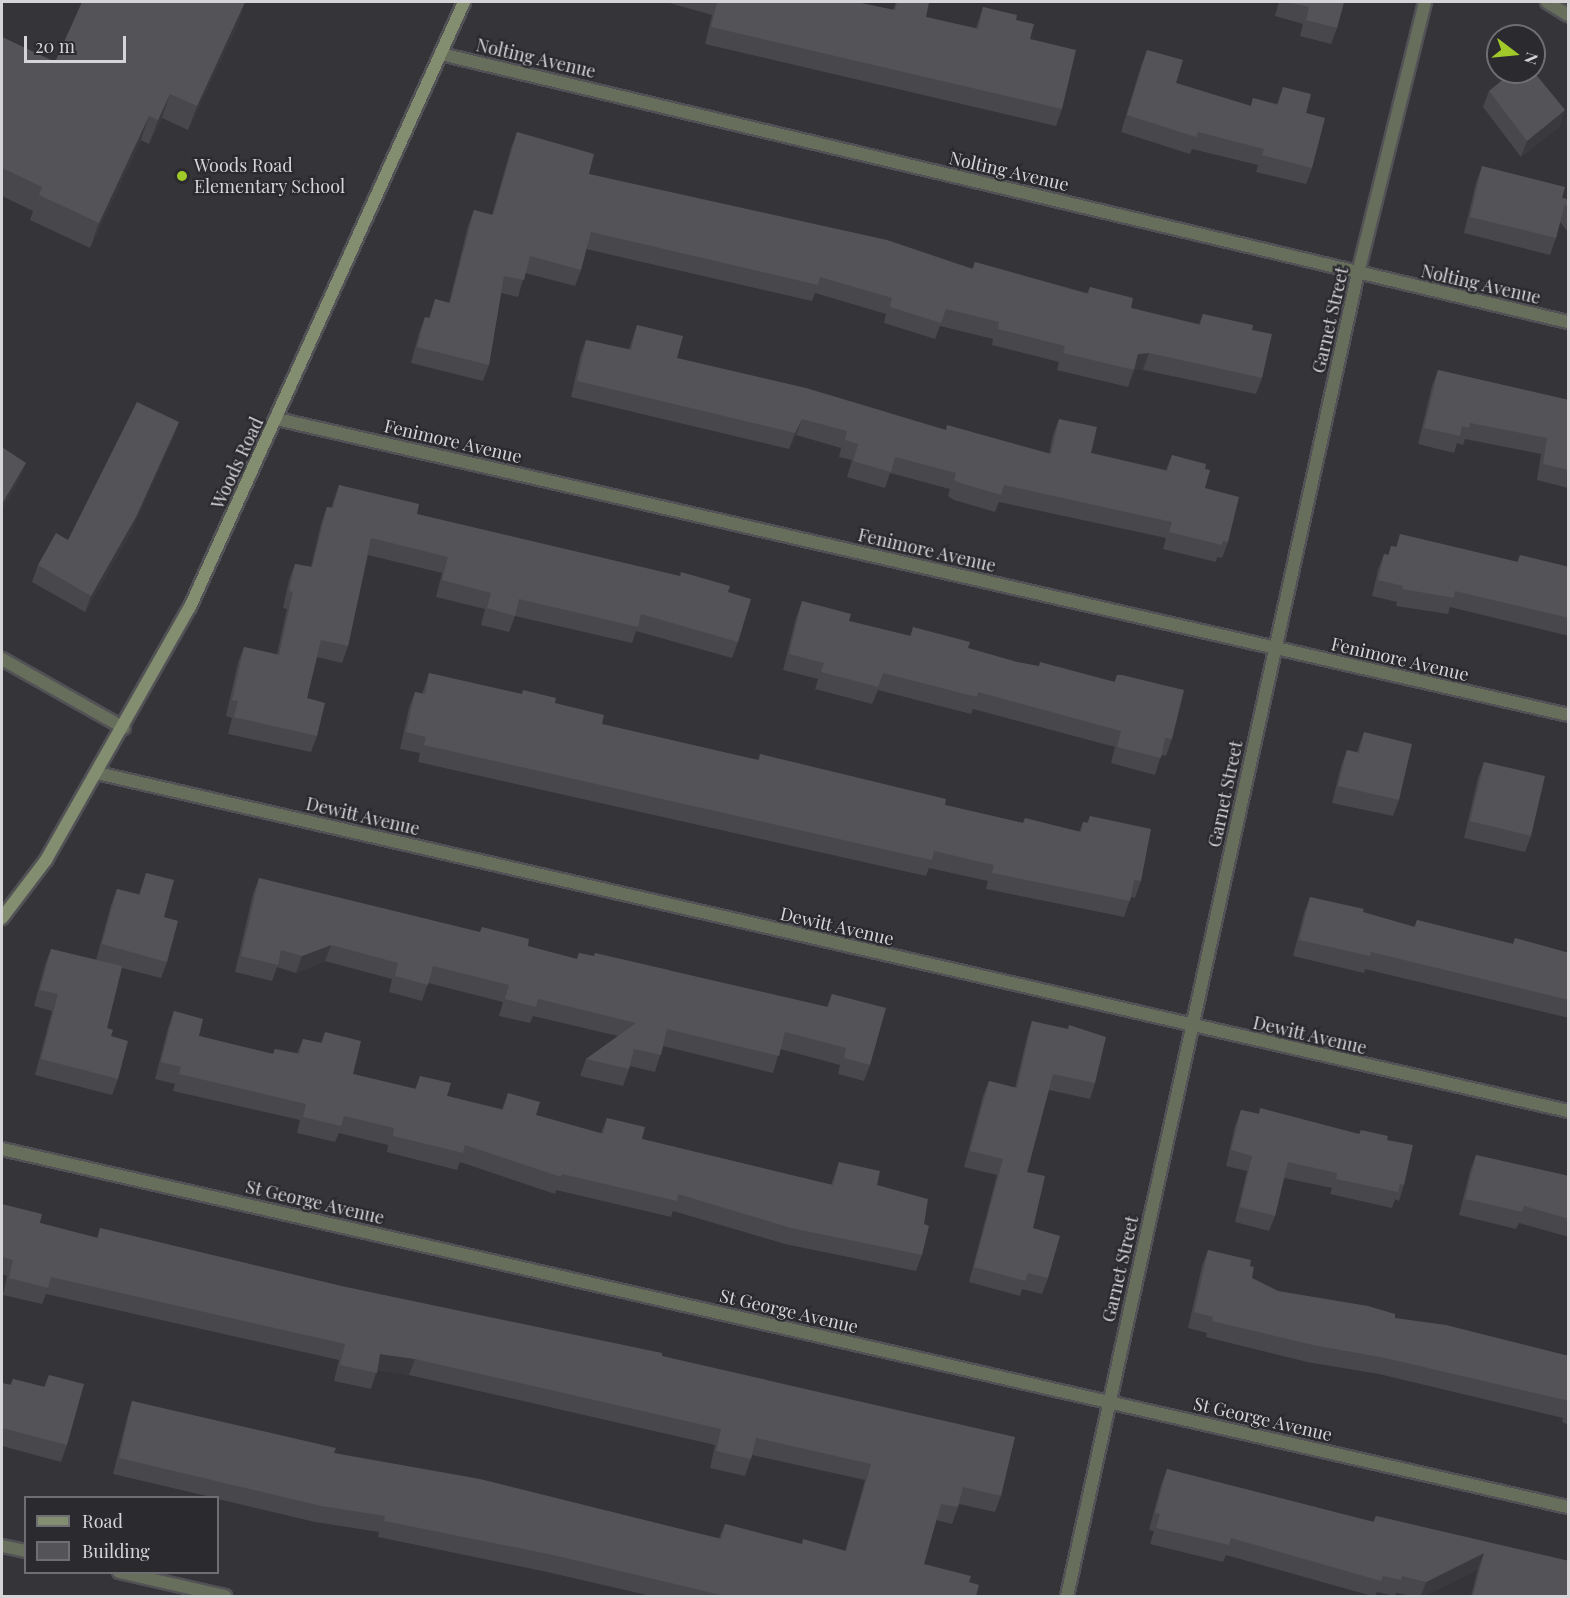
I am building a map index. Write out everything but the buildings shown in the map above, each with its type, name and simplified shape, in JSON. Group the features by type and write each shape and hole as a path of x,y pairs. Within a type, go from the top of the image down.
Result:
{"street":[{"name":"Woods Road","path":"2,918 46,860 124,728 190,607 464,2"},
{"name":"Garnet Street","path":"1067,1596 1358,273 1425,2"},
{"path":"1547,2 1569,15"},
{"name":"Nolting Avenue","path":"441,54 1569,322"},
{"name":"Fenimore Avenue","path":"277,419 1569,715"},
{"path":"2,658 124,728"},
{"name":"Dewitt Avenue","path":"97,773 1193,1027 1569,1111"},
{"name":"St George Avenue","path":"2,1149 1569,1507"},
{"path":"2,1546 24,1551"},
{"path":"128,1574 225,1596"}],"place":[{"name":"Woods Road Elementary School","path":"182,176"}]}
